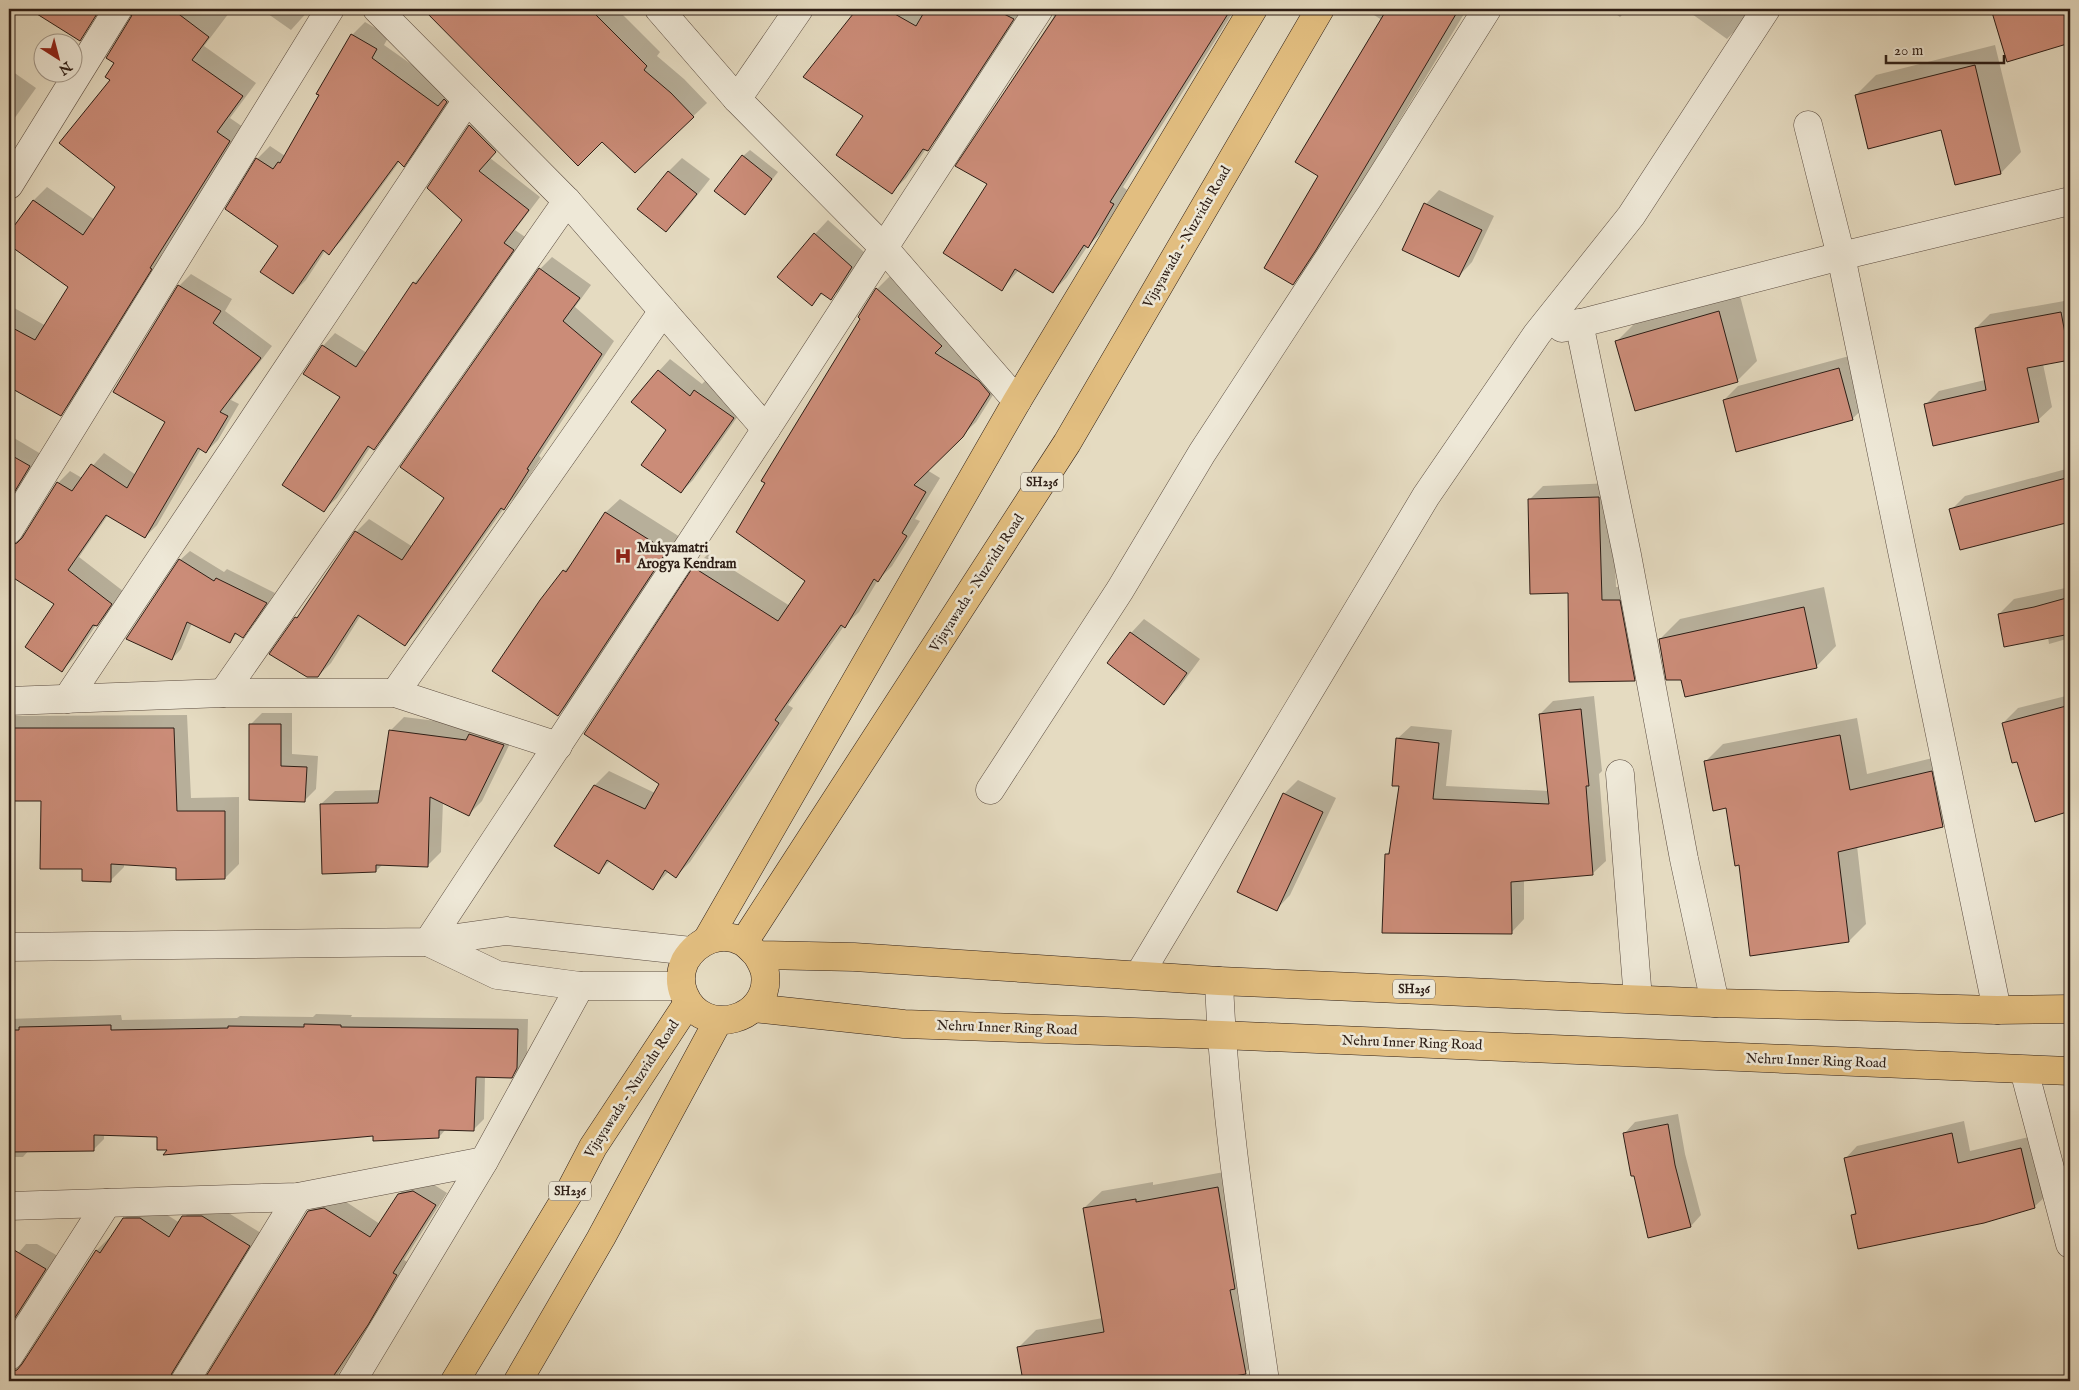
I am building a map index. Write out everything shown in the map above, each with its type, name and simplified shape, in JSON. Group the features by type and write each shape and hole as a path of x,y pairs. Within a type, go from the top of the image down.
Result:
{"main road":[{"name":"SH236","path":"684,994 682,967 699,945 1017,401 1253,9"},
{"name":"Vijayawada - Nuzvidu Road","path":"751,949 1067,443 1320,9"},
{"name":"SH236","path":"699,945 726,937 751,949 1219,981 1715,1003 1997,1010 2070,1009"},
{"path":"684,994 701,1015 718,1021 738,1018 754,1008 763,991 765,972 751,949"},
{"name":"Vijayawada - Nuzvidu Road","path":"455,1381 570,1191 593,1147 684,994"},
{"name":"Nehru Inner Ring Road","path":"754,1008 904,1024 1221,1035 2070,1071"},
{"path":"518,1381 601,1238 718,1021"}],"street":[{"path":"9,185 118,9"},
{"path":"9,530 330,9"},
{"path":"377,9 567,201 766,430"},
{"path":"659,9 737,99 884,248 1017,401"},
{"path":"737,99 799,9"},
{"path":"428,942 766,430 1039,9"},
{"path":"990,790 1120,590 1202,453 1369,197 1487,9"},
{"path":"1138,975 1426,496 1538,334 1631,216 1766,9"},
{"path":"67,699 467,100"},
{"path":"1808,125 1841,256 1997,1010"},
{"path":"223,693 567,201"},
{"path":"1538,334 1841,256 2070,201"},
{"path":"395,693 663,311"},
{"path":"1579,323 1627,555 1684,859 1715,1003"},
{"path":"9,701 223,693 395,693 558,746"},
{"path":"1620,774 1638,999"},
{"path":"9,947 428,942 506,931 699,945"},
{"path":"428,942 497,975 580,986 684,994"},
{"path":"1219,981 1221,1035 1231,1139 1265,1381"},
{"path":"352,1381 484,1162 580,986"},
{"path":"2024,1070 2070,1244"},
{"path":"9,1206 298,1197 484,1162"},
{"path":"185,1381 298,1197"},
{"path":"9,1356 106,1203"}],"building":[{"path":"29,9 100,9 82,38 82,32 66,32"},
{"path":"134,9 172,9 209,37 192,60 243,96 217,132 230,141 150,268 152,269 61,416 9,387 9,326 35,340 68,287 9,245 9,233 33,200 83,235 115,187 59,143 110,80 105,77 114,63 106,58"},
{"path":"423,9 590,9 647,66 644,70 671,93 694,117 635,173 602,142 578,166"},
{"path":"857,9 886,9 916,26 926,9 994,9 1014,19 928,151 923,149 892,194 836,155 863,116 803,77"},
{"path":"1060,9 1231,9 1110,202 1114,204 1088,248 1084,245 1053,293 1015,269 1002,291 943,253 987,184 955,166"},
{"path":"1387,9 1459,9 1316,250 1293,285 1264,268 1318,176 1295,162"},
{"path":"1991,9 2070,9 2070,43 2007,62"},
{"path":"351,34 377,49 372,58 438,106 444,99 447,102 404,167 398,161 329,255 323,250 293,294 260,272 278,246 225,209 256,158 273,169 278,162 280,163 319,95 316,94"},
{"path":"1975,65 2001,174 1955,185 1941,130 1868,149 1855,95"},
{"path":"469,125 496,152 479,171 529,210 504,243 514,250 374,450 368,446 324,512 282,485 340,397 303,374 322,345 356,367 413,282 416,284 462,220 427,188"},
{"path":"742,155 772,179 745,215 714,191"},
{"path":"668,171 697,194 666,232 637,209"},
{"path":"1424,203 1482,230 1459,277 1402,250"},
{"path":"814,233 852,267 831,300 821,293 812,306 777,277"},
{"path":"539,268 580,298 563,321 602,354 527,469 529,470 504,510 501,508 405,646 358,615 318,677 307,677 269,654 295,617 297,618 355,531 402,560 444,498 400,467"},
{"path":"178,285 221,311 213,323 261,358 220,412 228,416 206,453 198,448 145,538 106,515 68,570 112,604 97,626 93,625 62,672 25,647 54,604 9,575 9,546 17,543 22,538 57,482 72,491 91,464 127,488 165,422 113,392"},
{"path":"876,288 942,346 935,353 979,381 990,394 963,437 914,485 926,492 902,533 907,536 878,582 874,579 845,628 841,625 775,720 779,723 676,878 665,870 653,890 607,860 599,874 554,846 594,785 645,809 659,784 584,734 693,567 778,621 805,581 736,532 765,483 761,481 860,319 858,317"},
{"path":"1719,311 1738,382 1635,411 1615,341"},
{"path":"2061,312 2070,360 2027,368 2039,422 1933,446 1924,404 1986,390 1975,328"},
{"path":"1839,368 1853,420 1736,452 1723,400"},
{"path":"658,370 690,396 694,390 734,418 681,493 641,465 666,430 631,402"},
{"path":"9,454 30,466 9,501"},
{"path":"2070,477 2070,522 1960,550 1949,509"},
{"path":"1599,497 1602,600 1620,600 1635,681 1569,682 1568,593 1530,594 1528,499"},
{"path":"605,512 667,551 558,716 492,671 540,600 563,570 566,572"},
{"path":"179,559 214,581 216,578 267,603 243,638 235,633 230,643 187,622 172,660 126,639"},
{"path":"2070,597 2070,634 2004,647 1998,614"},
{"path":"1804,607 1817,668 1685,697 1681,680 1666,680 1659,639"},
{"path":"1130,632 1187,673 1164,705 1107,663"},
{"path":"2070,705 2070,811 2035,822 2017,762 2012,763 2002,723"},
{"path":"1581,709 1589,786 1586,786 1593,875 1511,882 1512,934 1382,933 1385,854 1389,854 1399,786 1392,786 1396,738 1439,743 1433,799 1549,804 1539,714"},
{"path":"249,724 281,724 281,766 307,767 305,802 249,800"},
{"path":"9,728 174,728 177,811 225,811 225,879 176,880 176,868 111,864 111,882 82,881 82,869 40,869 41,801 9,801"},
{"path":"389,730 466,740 469,734 504,745 469,816 430,797 428,867 376,865 376,872 322,874 320,804 378,803"},
{"path":"1840,735 1850,790 1932,771 1943,827 1838,852 1849,942 1750,956 1739,865 1735,866 1726,808 1713,811 1704,761"},
{"path":"1283,793 1323,812 1277,911 1237,892"},
{"path":"304,1024 341,1025 341,1027 518,1029 517,1068 512,1078 476,1077 474,1131 439,1130 439,1138 373,1141 373,1136 163,1155 167,1150 157,1150 157,1137 94,1135 94,1151 9,1152 9,1030 19,1030 19,1027 111,1025 111,1030 228,1028 228,1026 304,1027"},
{"path":"1668,1124 1675,1165 1691,1227 1648,1238 1634,1176 1631,1176 1623,1133"},
{"path":"1952,1133 1958,1163 2021,1148 2035,1208 1984,1223 1858,1249 1851,1215 1856,1214 1844,1158"},
{"path":"1218,1187 1235,1289 1230,1290 1246,1374 1205,1381 1023,1381 1017,1347 1104,1332 1083,1208 1136,1199 1136,1202"},
{"path":"413,1191 436,1205 393,1273 397,1275 368,1325 330,1381 203,1381 308,1211 324,1208 370,1237 398,1194"},
{"path":"182,1216 202,1216 250,1246 172,1373 169,1381 9,1381 9,1372 17,1370 22,1364 96,1250 100,1253 123,1218 140,1218 169,1237"},
{"path":"9,1247 46,1269 9,1327"}],"place":[{"name":"Mukyamatri Arogya Kendram","path":"623,556"}]}
